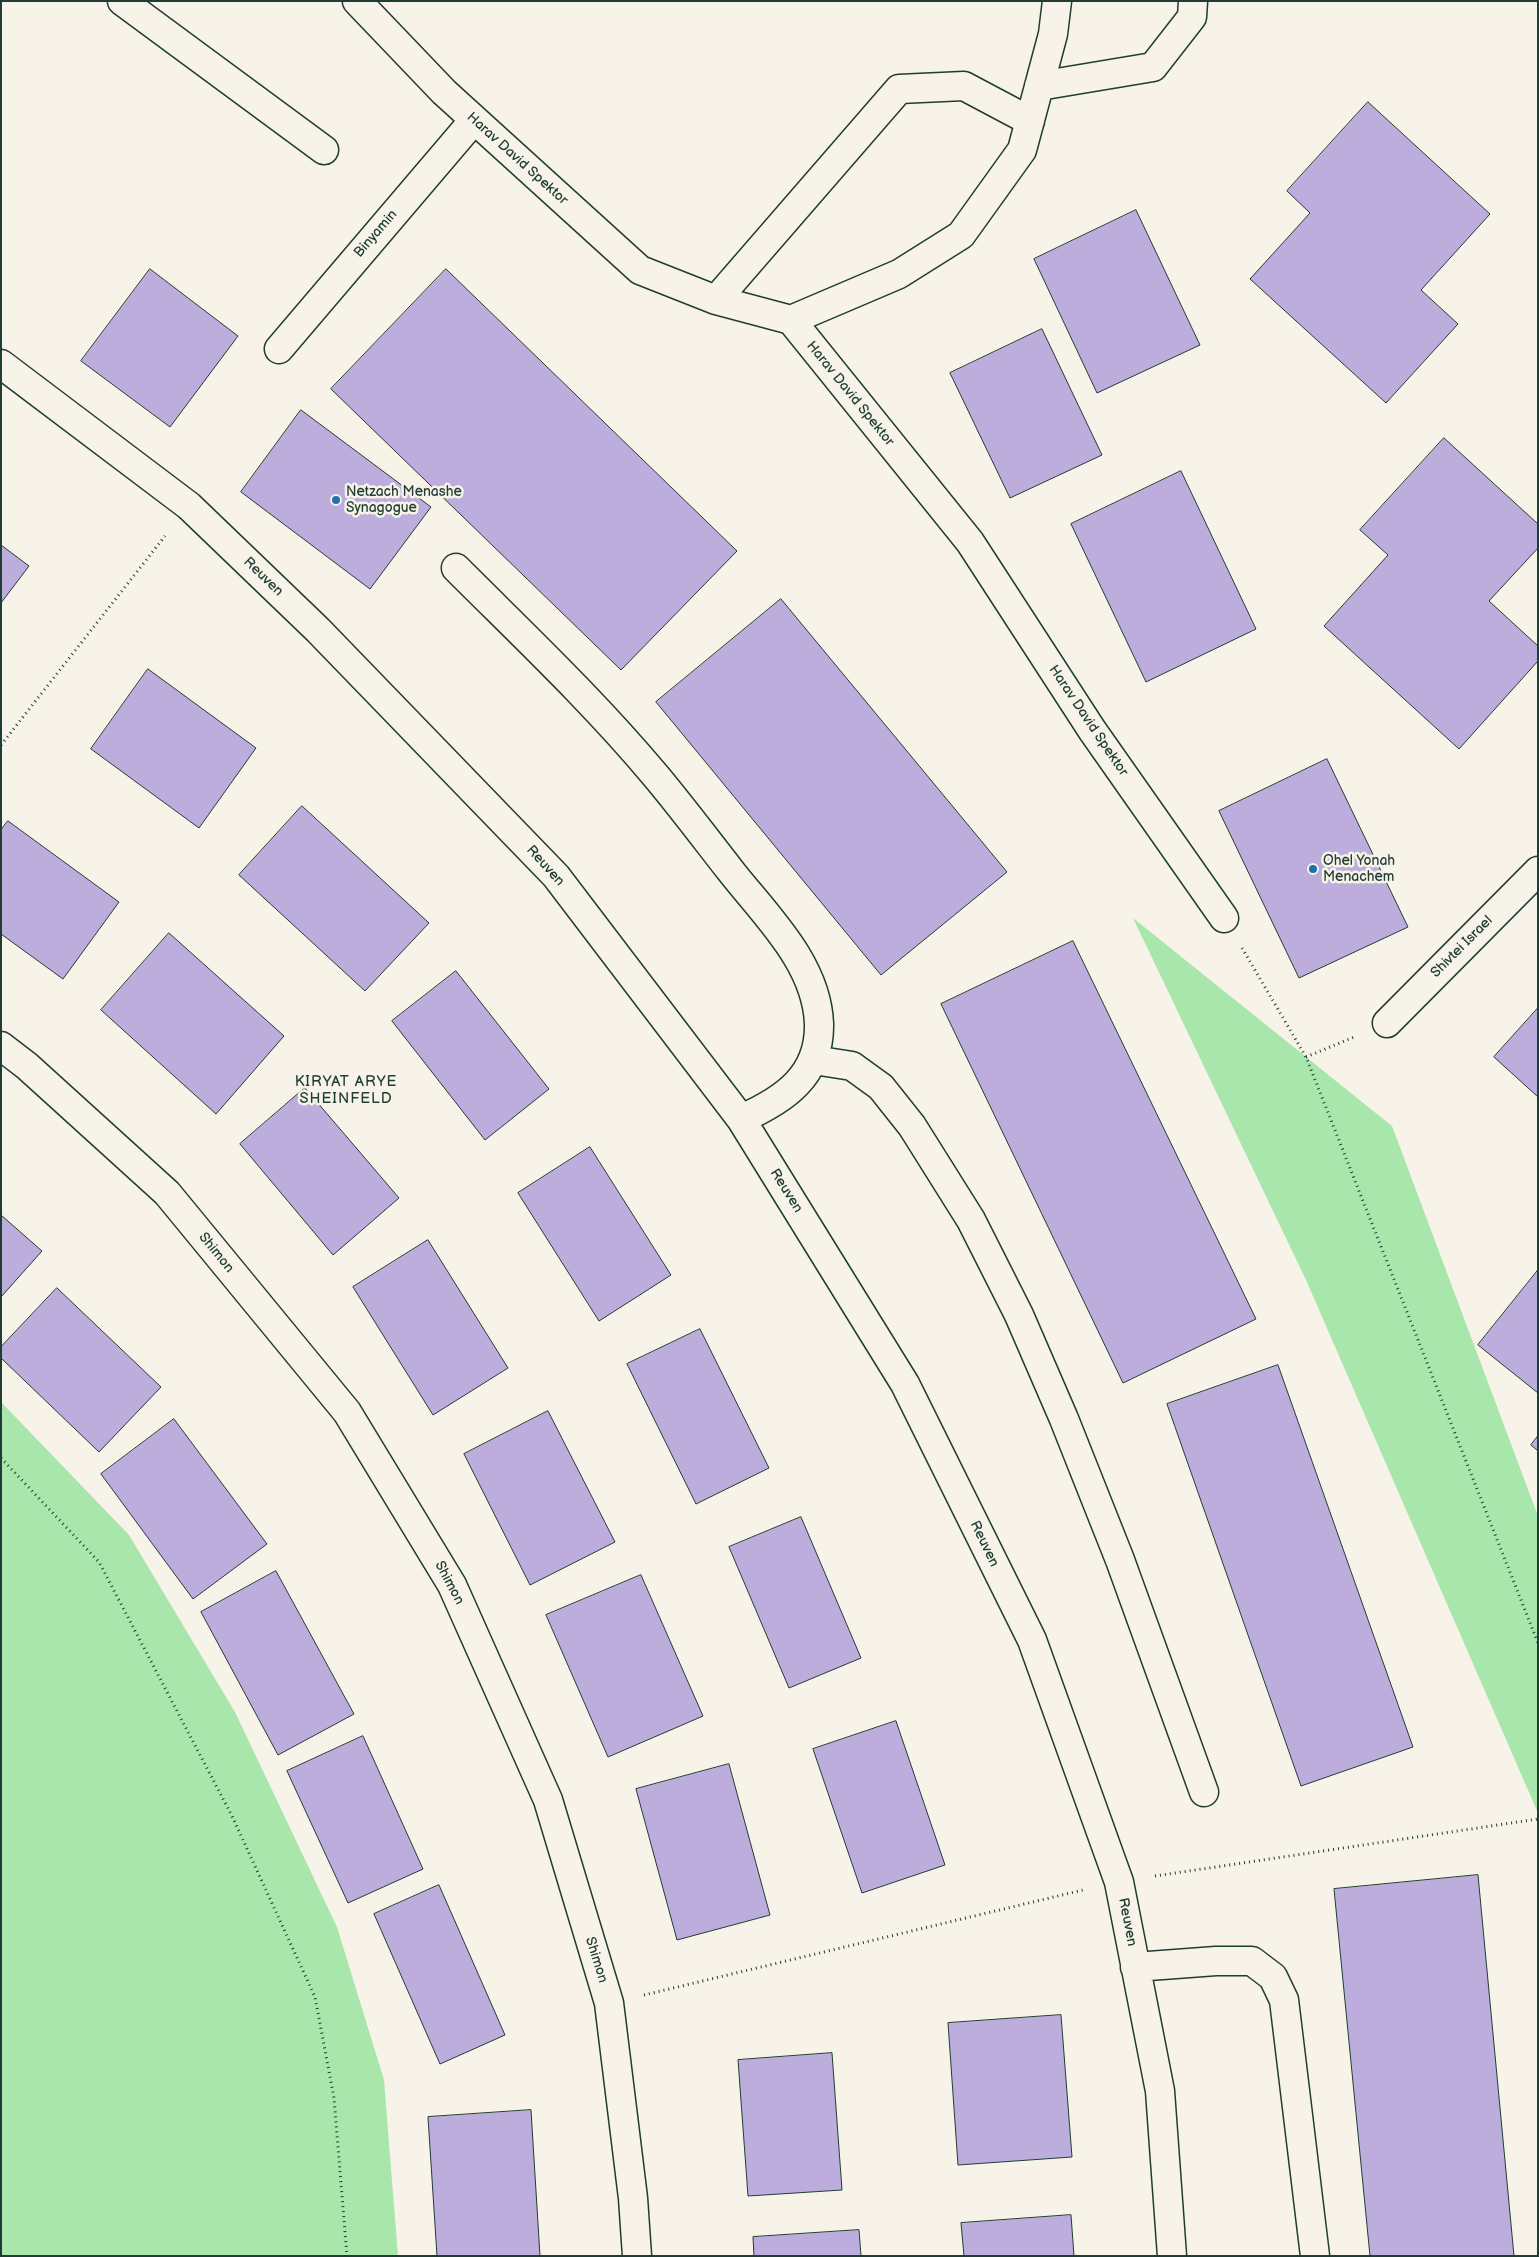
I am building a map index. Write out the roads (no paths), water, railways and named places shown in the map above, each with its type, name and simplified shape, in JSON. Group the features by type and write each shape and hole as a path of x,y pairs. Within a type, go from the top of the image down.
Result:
{"street":[{"path":"122,1 324,150"},
{"name":"Harav David Spektor","path":"357,1 444,92 640,270 716,300 791,320 970,542 1092,730 1224,918"},
{"path":"791,320 899,274 961,235 1022,150 1054,34 1057,1"},
{"path":"1040,86 1153,67 1192,17 1193,1"},
{"path":"716,300 899,89 964,86 1030,121"},
{"name":"Binyamin","path":"279,349 474,120"},
{"name":"Reuven","path":"1,364 189,506 318,630 556,876 741,1119 905,1384 1032,1640 1119,1882 1160,2091 1172,2256"},
{"path":"456,568 572,684 655,774 784,938 804,969 816,998 819,1025 814,1060 798,1083 768,1107 741,1119"},
{"name":"Shivtei Israel","path":"1387,1023 1538,871"},
{"name":"Shimon","path":"1,1046 27,1066 167,1193 347,1412 452,1585 548,1800 609,2003 633,2198 637,2256"},
{"path":"814,1060 852,1066 880,1087 912,1126 971,1220 1019,1315 1064,1419 1120,1560 1204,1792"},
{"path":"1135,1967 1216,1961 1252,1961 1273,1978 1284,2000 1315,2256"}],"place":[{"name":"Netzach Menashe Synagogue","path":"336,500"},
{"name":"Ohel Yonah Menachem","path":"1313,869"}],"district":[{"name":"KIRYAT ARYE SHEINFELD","path":"346,1090"}]}
